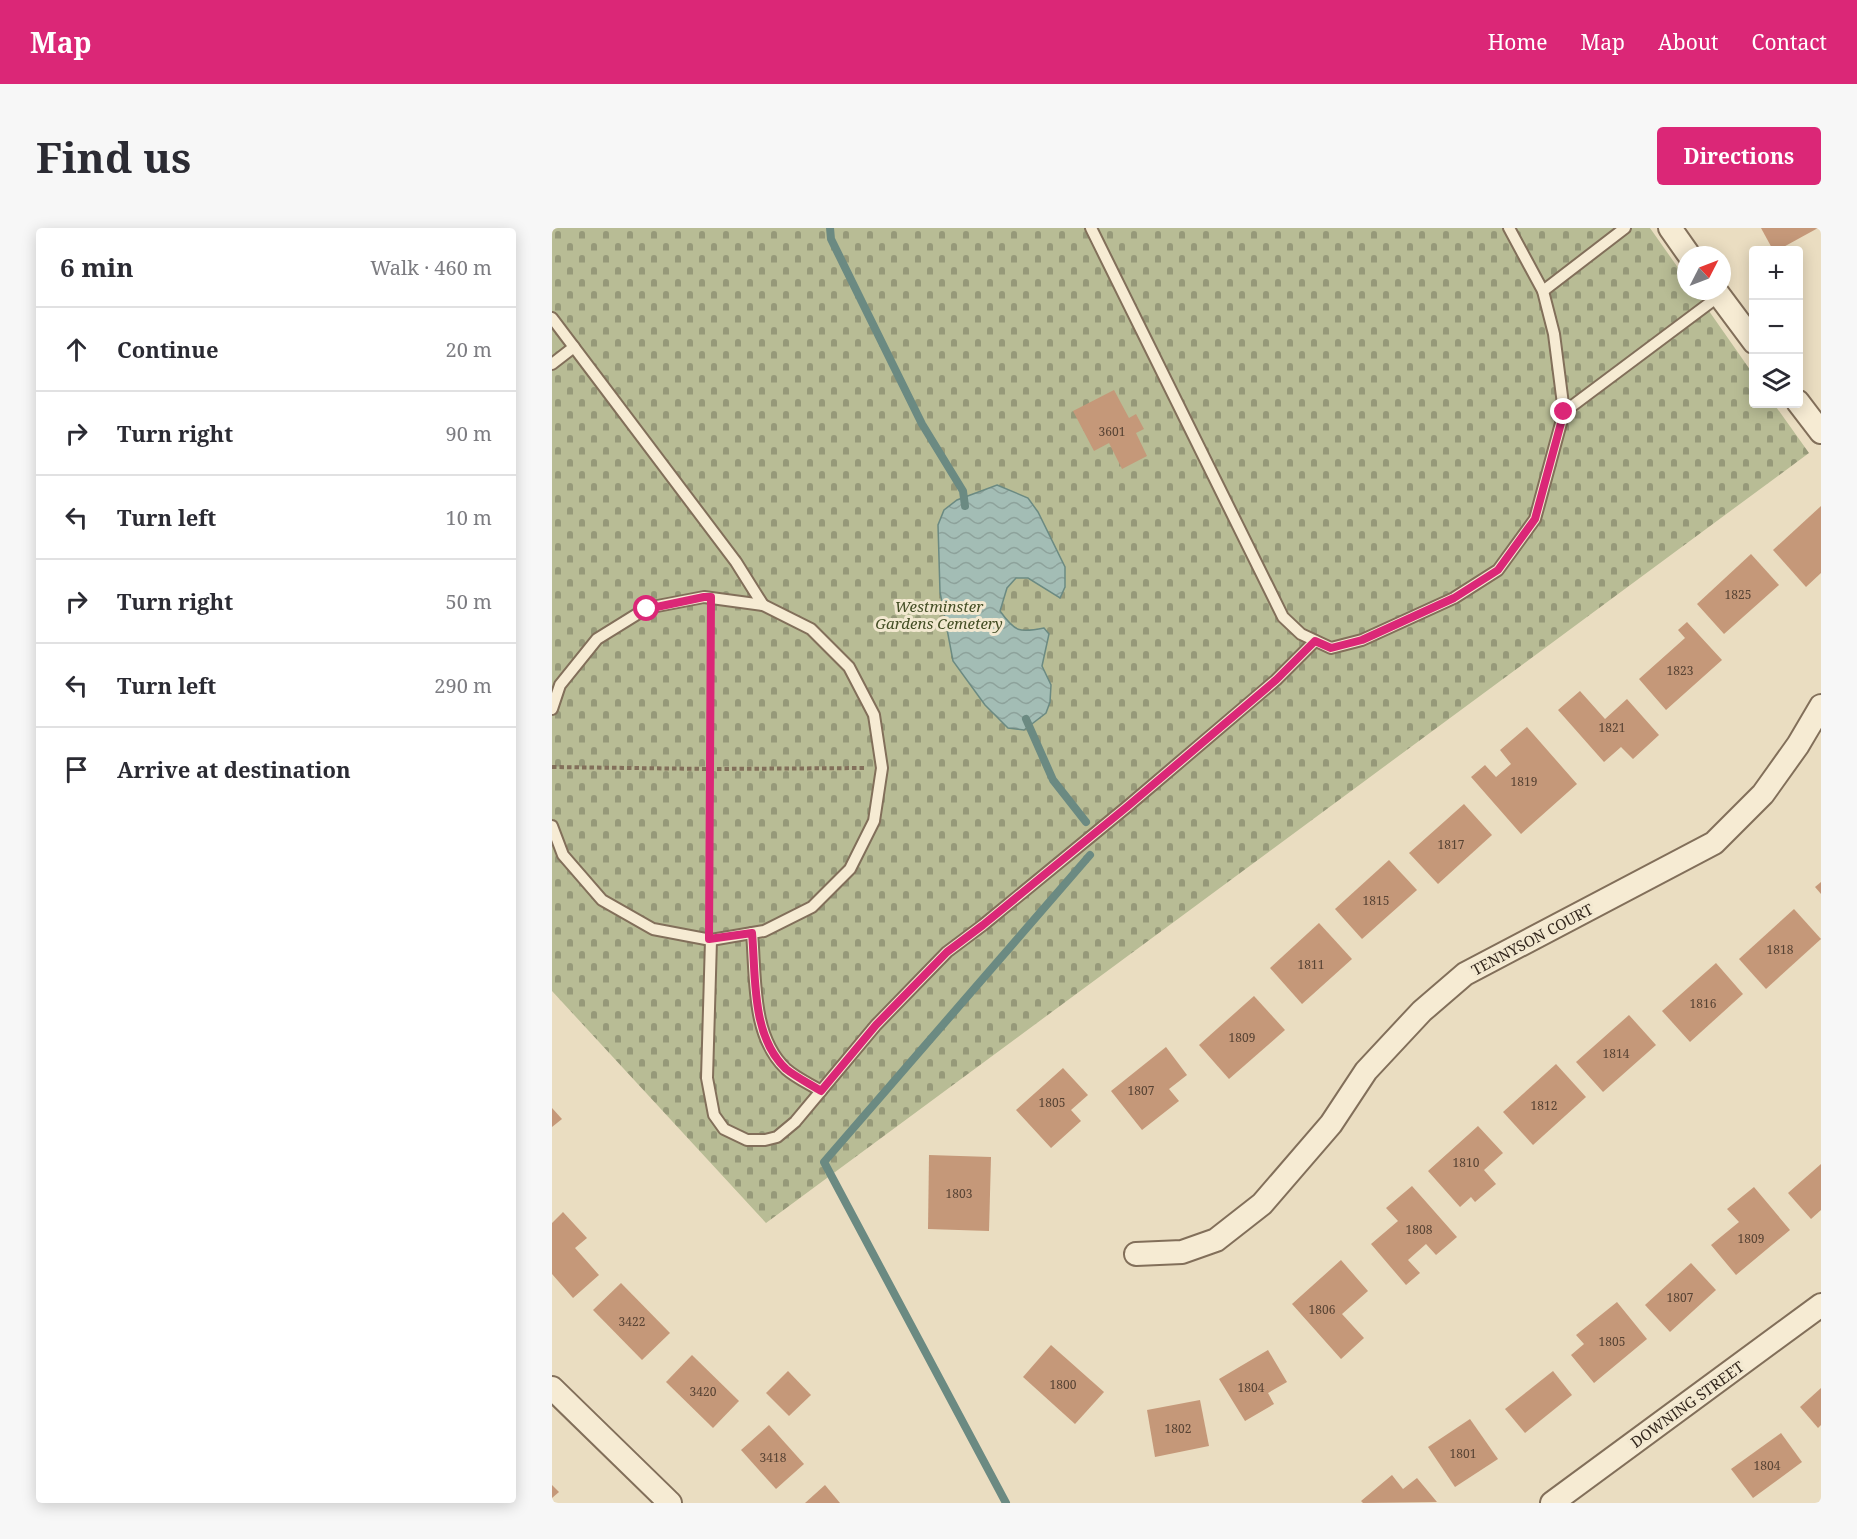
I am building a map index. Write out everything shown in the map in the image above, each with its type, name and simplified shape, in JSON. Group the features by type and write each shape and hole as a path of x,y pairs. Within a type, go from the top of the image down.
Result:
{"street":[{"path":"1670,228 1683,246"},
{"path":"1722,300 1749,336"},
{"path":"1803,408 1821,432"},
{"name":"TENNYSON COURT","path":"1136,1254 1182,1252 1216,1240 1262,1204 1331,1124 1366,1071 1422,1011 1465,974 1714,843 1763,794 1798,745 1821,706"},
{"name":"DOWNING STREET","path":"1552,1503 1821,1305"},
{"path":"552,1388 670,1503"}],"lane":[{"path":"1091,228 1283,617 1300,634 1331,648 1362,640 1454,598 1498,570 1535,519 1564,412 1554,334 1544,291 1509,228"},
{"path":"1544,291 1626,228"},
{"path":"1564,412 1709,300"},
{"path":"552,318 736,562 763,604"},
{"path":"552,364 574,347"},
{"path":"552,709 560,685 597,639 647,609 704,597 763,604 811,629 849,667 874,715 882,768 874,821 850,869 812,907 764,931 710,940 653,929 602,900 563,855 552,826"},
{"path":"710,940 707,1078 714,1115 724,1129 747,1140 777,1137 795,1122 876,1025 947,952 1128,806 1276,680 1315,641"},
{"path":"752,933 758,1009 768,1044 786,1068 821,1091"}],"path":[{"path":"710,940 711,597"},
{"path":"552,767 882,768"}],"green space":[{"name":"Westminster Gardens Cemetery","path":"552,228 1650,228 1677,266 1677,300 1701,300 1749,368 1749,408 1777,408 1809,453 766,1223 552,991"}],"water":[{"path":"997,485 1028,498 1038,512 1065,567 1065,587 1060,598 1028,578 1016,578 1007,588 1000,611 1018,629 1044,628 1049,634 1042,666 1051,685 1050,702 1046,713 1024,730 1008,728 985,705 953,661 940,592 938,525 944,510 957,500"}],"building":[{"path":"1761,228 1818,228 1785,246 1771,246"},
{"path":"1114,390 1129,418 1136,414 1144,429 1136,433 1147,456 1122,469 1109,443 1094,451 1073,411"},
{"path":"1821,506 1821,573 1806,587 1773,550"},
{"path":"1751,554 1779,585 1724,634 1697,604"},
{"path":"1687,622 1722,660 1666,710 1639,679 1685,638 1678,630"},
{"path":"1580,691 1605,719 1627,699 1659,735 1633,759 1621,747 1604,762 1558,710"},
{"path":"1527,727 1577,784 1521,834 1471,777 1485,765 1496,777 1511,764 1500,750"},
{"path":"1464,804 1492,835 1438,884 1409,853"},
{"path":"1389,860 1417,890 1362,939 1335,909"},
{"path":"1821,882 1821,894 1815,887"},
{"path":"1794,909 1821,939 1766,989 1739,959"},
{"path":"1319,923 1352,959 1302,1004 1270,968"},
{"path":"1716,963 1743,994 1690,1042 1662,1011"},
{"path":"1254,996 1285,1030 1229,1079 1199,1045"},
{"path":"1629,1015 1656,1045 1603,1092 1576,1062"},
{"path":"1166,1047 1187,1075 1169,1089 1179,1101 1142,1130 1111,1091"},
{"path":"1556,1064 1586,1097 1533,1145 1503,1112"},
{"path":"1063,1068 1088,1095 1071,1110 1081,1121 1051,1148 1016,1110"},
{"path":"552,1108 562,1119 552,1127"},
{"path":"1478,1126 1503,1153 1484,1170 1496,1184 1475,1202 1471,1197 1460,1207 1428,1171"},
{"path":"929,1155 991,1157 989,1231 928,1229"},
{"path":"1821,1164 1821,1210 1811,1219 1788,1193"},
{"path":"1412,1186 1457,1237 1436,1255 1426,1244 1408,1260 1420,1273 1406,1285 1371,1244 1398,1221 1386,1208"},
{"path":"1754,1187 1790,1230 1736,1275 1711,1245 1739,1222 1727,1209"},
{"path":"563,1212 587,1238 575,1248 599,1275 573,1298 552,1274 552,1223"},
{"path":"1341,1260 1368,1291 1342,1314 1364,1338 1341,1359 1292,1304"},
{"path":"1691,1263 1716,1290 1670,1332 1645,1305"},
{"path":"621,1283 670,1333 642,1360 593,1310"},
{"path":"1617,1302 1647,1339 1594,1383 1571,1355 1584,1344 1576,1335"},
{"path":"1051,1345 1104,1392 1075,1424 1023,1377"},
{"path":"1268,1350 1287,1382 1268,1393 1274,1404 1245,1421 1219,1379"},
{"path":"692,1355 739,1401 713,1428 666,1382"},
{"path":"788,1371 811,1395 789,1416 766,1393"},
{"path":"1553,1371 1572,1395 1525,1433 1505,1409"},
{"path":"1821,1388 1821,1425 1818,1428 1800,1407"},
{"path":"1200,1400 1209,1446 1155,1457 1147,1410"},
{"path":"1470,1419 1498,1459 1455,1487 1428,1447"},
{"path":"769,1425 804,1464 776,1489 741,1450"},
{"path":"1781,1433 1802,1462 1753,1498 1731,1469"},
{"path":"1392,1475 1403,1489 1417,1478 1437,1502 1363,1503 1361,1501"},
{"path":"552,1485 559,1492 552,1498"},
{"path":"825,1485 840,1503 805,1503"}],"waterway":[{"path":"830,228 831,239 922,424 963,491 965,506"},
{"path":"1026,719 1053,780 1086,822"},
{"path":"1006,1503 824,1162 1090,855"}],"route":[{"path":"647,609 711,597 709,939 752,933 758,1009 768,1044 786,1068 821,1091 876,1025 947,952 1128,806 1276,680 1315,641 1331,648 1362,640 1454,598 1498,570 1535,519 1564,412"}]}
